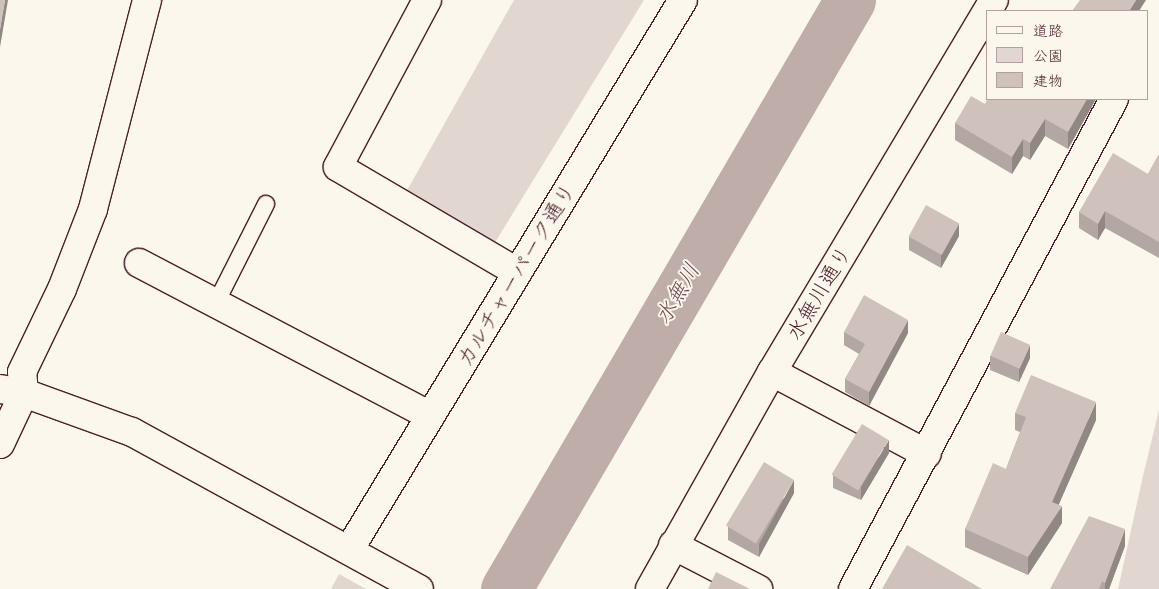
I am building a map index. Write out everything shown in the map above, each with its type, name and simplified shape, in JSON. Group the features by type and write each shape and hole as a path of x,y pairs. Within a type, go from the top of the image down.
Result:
{"street":[{"path":"0,444 12,391 62,289 92,209 147,0"},
{"path":"426,0 338,167 517,272"},
{"name":"カルチャーパーク通り","path":"349,550 684,0"},
{"name":"水無川通り","path":"650,589 673,544 772,372 986,13"},
{"path":"853,589 927,454 1113,100"},
{"path":"139,263 430,416"},
{"path":"772,372 927,454"},
{"path":"12,391 132,432 419,589"},
{"path":"673,544 758,589"}],"lane":[{"path":"216,303 266,204"}],"green space":[{"path":"514,0 644,0 494,244 405,194"},
{"path":"1159,410 1159,589 1118,589 1143,476"},
{"path":"339,574 366,589 331,589"}],"building":[{"path":"0,0 5,0 0,29"},
{"path":"1080,0 1136,0 1130,10 1073,10"},
{"path":"971,96 985,104 987,100 1086,100 1068,132 1045,119 1030,143 1023,139 1012,157 955,123"},
{"path":"1113,153 1148,174 1159,154 1159,242 1105,211 1098,224 1079,212"},
{"path":"926,205 959,223 942,255 909,236"},
{"path":"864,295 908,320 869,392 845,379 865,344 844,332"},
{"path":"1001,332 1030,345 1020,369 990,356"},
{"path":"1031,375 1096,402 1052,502 1062,506 1028,557 965,529 993,463 1006,469 1026,417 1015,413"},
{"path":"862,424 889,440 858,491 832,475"},
{"path":"764,462 794,480 756,543 726,525"},
{"path":"1089,516 1125,529 1105,583 1102,581 1099,589 1050,589"},
{"path":"907,545 982,589 882,589"},
{"path":"716,572 750,589 708,589"}],"waterway":[{"name":"水無川","path":"506,589 850,0"}]}
